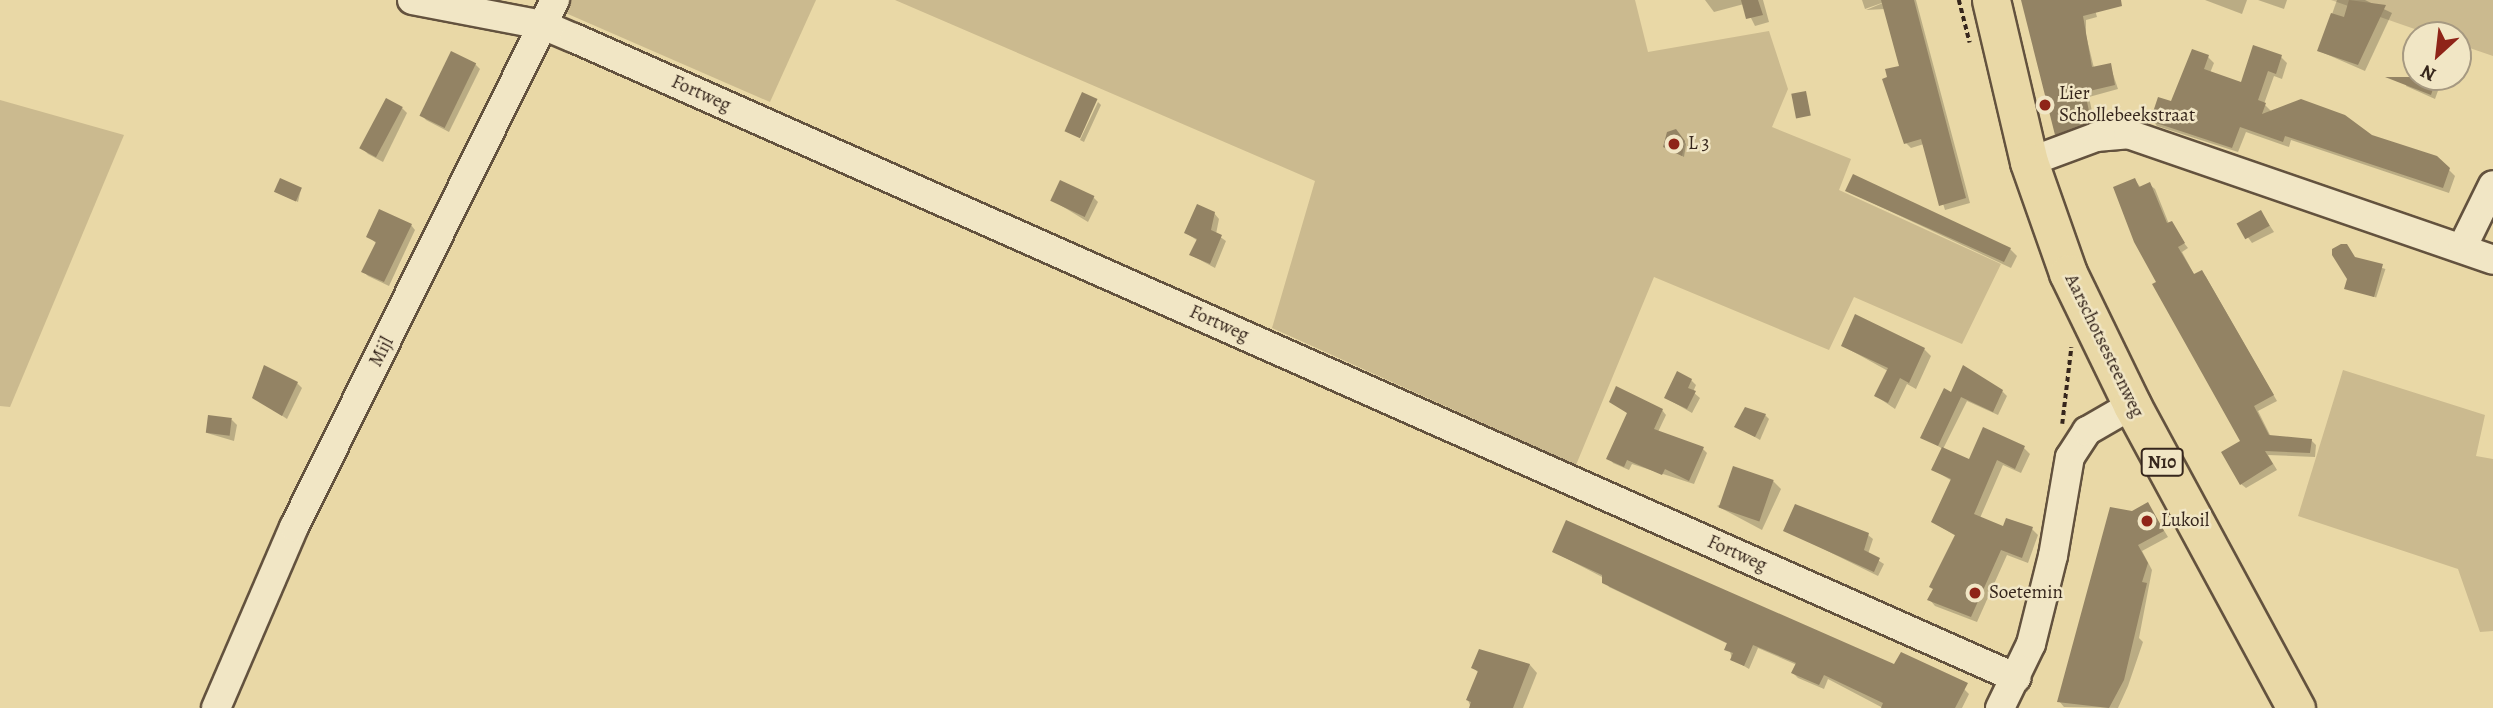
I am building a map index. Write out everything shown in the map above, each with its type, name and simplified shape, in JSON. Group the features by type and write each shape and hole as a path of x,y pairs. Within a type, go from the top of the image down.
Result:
{"main road":[{"name":"Aarschotsesteenweg","path":"1991,0 2029,162 2068,273 2132,405 2296,708"}],"street":[{"name":"Fortweg","path":"412,0 543,26 2016,678"},
{"name":"Mijl","path":"216,708 294,527 555,0"},
{"path":"2029,162 2096,137 2128,134 2493,260"},
{"path":"2462,248 2493,185"},
{"path":"2000,708 2016,678 2043,601 2070,457 2087,431 2132,405"}],"shaded area":[{"path":"566,0 816,0 770,102 561,11"},
{"path":"895,0 1635,0 1648,52 1769,31 1788,89 1772,127 1851,159 1839,190 2001,264 1962,344 1854,297 1829,350 1654,277 1576,465 1272,328 1315,181"},
{"path":"2331,0 2493,0 2493,56 2472,49 2472,21 2402,21 2402,25"},
{"path":"0,100 124,135 10,407 0,406"},
{"path":"2343,370 2485,415 2476,456 2493,459 2493,631 2480,632 2458,569 2298,516"}],"building":[{"path":"1741,0 1758,0 1763,15 1746,19"},
{"path":"1881,0 1914,0 1966,198 1939,206 1921,139 1904,144 1882,79 1887,77 1885,69 1899,66"},
{"path":"2021,0 2121,0 2122,6 2083,16 2092,67 2111,63 2115,85 2085,92 2091,121 2055,135"},
{"path":"2349,0 2386,5 2358,65 2317,51 2331,13 2344,17"},
{"path":"2253,45 2282,55 2276,74 2268,71 2258,100 2266,103 2262,114 2301,99 2345,115 2372,135 2437,156 2450,168 2443,188 2285,136 2283,142 2240,127 2232,148 2150,121 2158,97 2171,101 2192,49 2209,55 2204,69 2241,82"},
{"path":"451,51 476,63 445,128 419,116"},
{"path":"2385,77 2402,77 2402,84"},
{"path":"1806,91 1811,116 1796,118 1791,94"},
{"path":"1082,92 1098,99 1080,138 1065,131"},
{"path":"386,98 403,107 376,157 359,148"},
{"name":"L 3","path":"1676,129 1685,141 1682,156 1663,147 1667,132"},
{"path":"1853,174 2011,248 2004,262 1845,191"},
{"path":"280,178 302,188 296,201 274,192"},
{"path":"2135,178 2139,187 2150,182 2167,223 2172,221 2185,243 2178,247 2194,274 2202,270 2274,395 2254,406 2269,435 2312,439 2310,453 2265,451 2273,464 2240,485 2221,452 2240,441 2152,284 2156,282 2134,242 2113,187"},
{"path":"1060,180 1094,196 1085,217 1050,201"},
{"path":"1197,204 1215,212 1211,230 1222,235 1210,264 1189,255 1197,239 1184,233"},
{"path":"379,209 412,224 384,282 361,272 376,242 366,237"},
{"path":"2261,210 2270,226 2245,239 2237,224"},
{"path":"2347,244 2355,257 2383,264 2374,297 2344,289 2347,279 2332,255 2332,249"},
{"path":"1855,314 1925,348 1909,383 1900,378 1888,403 1874,396 1888,368 1841,346"},
{"path":"264,365 298,382 282,416 252,398"},
{"path":"1963,365 2003,390 1993,412 1961,397 1938,446 1920,438 1944,388 1951,392"},
{"path":"1677,371 1692,379 1688,388 1696,391 1687,409 1664,398"},
{"path":"1616,386 1663,409 1654,429 1704,447 1689,481 1665,469 1662,475 1627,460 1624,467 1606,459 1627,413 1609,402"},
{"path":"1745,407 1766,414 1755,437 1734,427"},
{"path":"208,415 232,418 230,436 206,433"},
{"path":"1983,427 2025,446 2015,469 1997,460 1974,514 2003,526 2006,518 2033,527 2022,558 2001,550 1971,617 1927,600 1933,589 1929,587 1955,535 1931,522 1951,479 1931,470 1942,447 1969,459"},
{"path":"1733,466 1774,480 1759,522 1719,508"},
{"path":"2148,502 2164,531 2138,545 2148,563 2142,582 2147,583 2124,680 2109,708 2057,702 2110,507 2132,511"},
{"path":"1795,504 1869,533 1864,550 1880,558 1874,572 1783,531"},
{"path":"1566,520 1894,664 1901,652 1968,683 1955,708 1881,708 1883,703 1824,675 1819,685 1791,673 1796,663 1753,645 1744,666 1730,660 1733,653 1724,650 1727,643 1602,583 1602,575 1552,552"},
{"path":"1479,649 1530,664 1513,708 1469,708 1471,702 1466,700 1478,671 1471,668"}],"place":[{"name":"Lier Schollebeekstraat","path":"2045,105"},
{"name":"L 3","path":"1674,144"},
{"name":"Lukoil","path":"2147,521"},
{"name":"Soetemin","path":"1975,593"}]}
